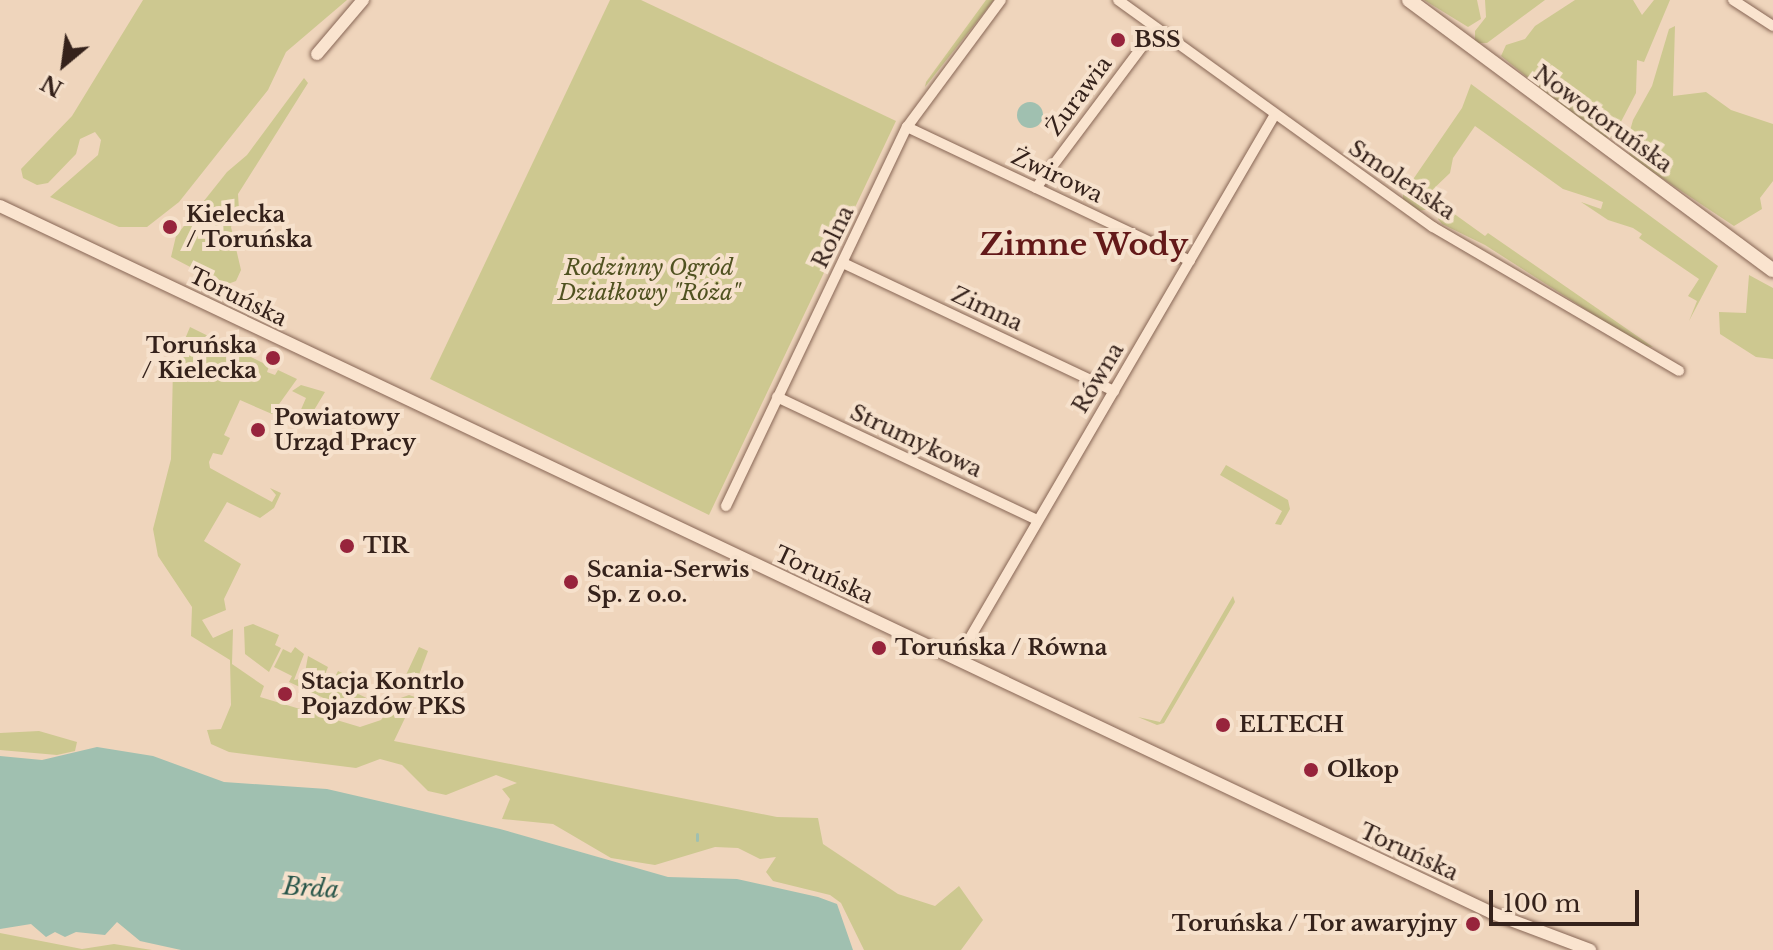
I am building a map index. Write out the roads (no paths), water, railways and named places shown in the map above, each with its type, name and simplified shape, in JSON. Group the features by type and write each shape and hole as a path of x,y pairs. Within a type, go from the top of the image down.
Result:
{"main road":[{"name":"Nowotoruńska","path":"1409,0 1773,270"}],"street":[{"path":"317,54 363,0"},
{"name":"Rolna","path":"726,506 907,127 1001,0"},
{"name":"Smoleńska","path":"1118,0 1274,116 1433,227 1679,371"},
{"path":"1733,0 1773,26"},
{"name":"Żurawia","path":"1036,188 1156,28"},
{"name":"Równa","path":"957,660 1274,116"},
{"name":"Żwirowa","path":"907,127 1190,261"},
{"name":"Toruńska","path":"0,206 1492,913 1590,950"},
{"name":"Zimna","path":"843,263 1114,391"},
{"name":"Strumykowa","path":"777,397 1037,520"}],"water":[{"path":"1030,102 1039,106 1043,115 1039,124 1030,128 1021,124 1017,115 1021,106"},
{"name":"Brda","path":"97,747 153,756 224,782 327,789 500,829 668,877 737,879 818,897 837,904 853,950 181,950 140,941 117,922 105,935 76,932 65,937 55,932 46,937 31,924 0,929 0,756 42,760"}],"waterway":[{"path":"697,834 697,840"}],"place":[{"name":"BSS","path":"1118,40"},
{"name":"Kielecka / Toruńska","path":"170,227"},
{"name":"Toruńska / Kielecka","path":"273,358"},
{"name":"Powiatowy Urząd Pracy","path":"258,430"},
{"name":"TIR","path":"347,546"},
{"name":"Scania-Serwis Sp. z o.o.","path":"571,582"},
{"name":"Toruńska / Równa","path":"879,648"},
{"name":"Stacja Kontrlo Pojazdów PKS","path":"285,694"},
{"name":"ELTECH","path":"1223,725"},
{"name":"Olkop","path":"1311,770"},
{"name":"Toruńska / Tor awaryjny","path":"1473,924"}],"district":[{"name":"Zimne Wody","path":"1084,245"}],"park label":[{"name":"Rodzinny Ogród Działkowy \"Róża\"","path":"649,280"}]}
